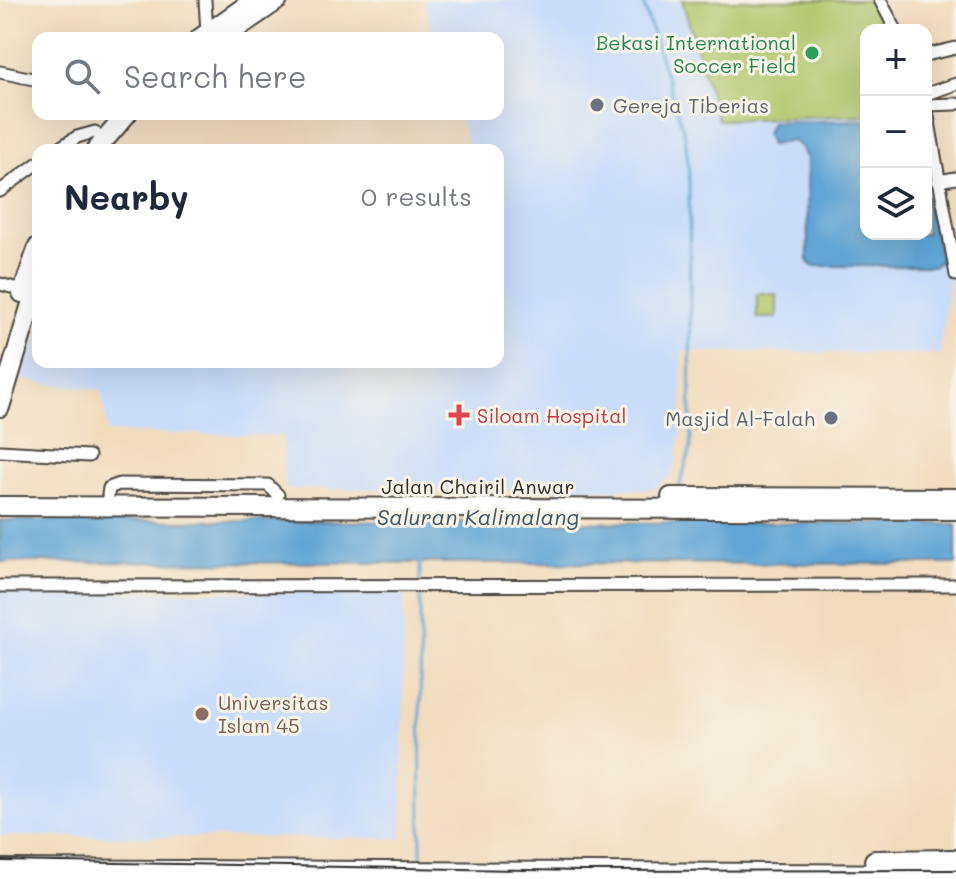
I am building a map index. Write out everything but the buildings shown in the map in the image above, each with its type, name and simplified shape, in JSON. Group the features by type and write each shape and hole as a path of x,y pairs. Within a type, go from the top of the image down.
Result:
{"highway":[{"path":"664,873 719,864 956,860"},
{"path":"0,870 956,875"}],"main road":[{"path":"215,32 254,0"},
{"path":"218,32 278,0"},
{"path":"95,141 107,120"},
{"path":"95,141 120,120"},
{"path":"0,363 32,288"},
{"path":"0,407 32,288"},
{"name":"Jalan Chairil Anwar","path":"0,494 278,501"},
{"name":"Jalan Chairil Anwar","path":"0,506 278,501 794,503 956,498"},
{"name":"Jalan Chairil Anwar","path":"794,503 956,510"}],"street":[{"path":"205,0 209,32"},
{"path":"880,0 893,24"},
{"path":"932,54 956,48"},
{"path":"0,72 32,79"},
{"path":"932,92 956,84"},
{"path":"932,105 956,104"},
{"path":"66,144 77,137 95,141"},
{"path":"932,143 956,275"},
{"path":"0,191 32,167"},
{"path":"938,181 956,178"},
{"path":"0,284 32,288"},
{"path":"0,451 89,456"},
{"path":"0,586 956,585"}],"shaded area":[{"path":"423,0 868,0 880,24 860,24 860,240 932,240 932,178 950,270 940,354 682,351 682,431 673,473 656,489 285,489 284,436 108,432 102,390 21,380 32,345 32,368 504,368 504,144 467,144 461,120 504,120 504,32 433,32"},
{"name":"Universitas Islam 45","path":"0,591 405,593 402,838 0,836"}],"green space":[{"path":"682,0 868,0 880,24 860,24 860,115 718,120"},
{"path":"757,294 777,294 777,318 757,318"}],"water":[{"path":"860,120 860,240 932,240 932,221 941,261 934,266 812,266 808,261 807,159 801,147 792,141 770,145 766,133 771,122"},
{"path":"0,520 956,524 956,564 0,562"}],"waterway":[{"path":"642,0 685,136 689,171 691,447 678,491"},
{"path":"420,559 420,583"},
{"path":"420,591 421,863"}],"tram line":[{"path":"0,861 583,871 956,870"}],"place":[{"name":"Bekasi International Soccer Field","path":"812,53"},
{"name":"Gereja Tiberias","path":"597,105"},
{"name":"Siloam Hospital","path":"459,415"},
{"name":"Masjid Al-Falah","path":"831,418"},
{"name":"Universitas Islam 45","path":"202,714"}],"water label":[{"name":"Saluran Kalimalang","path":"478,516"}]}
